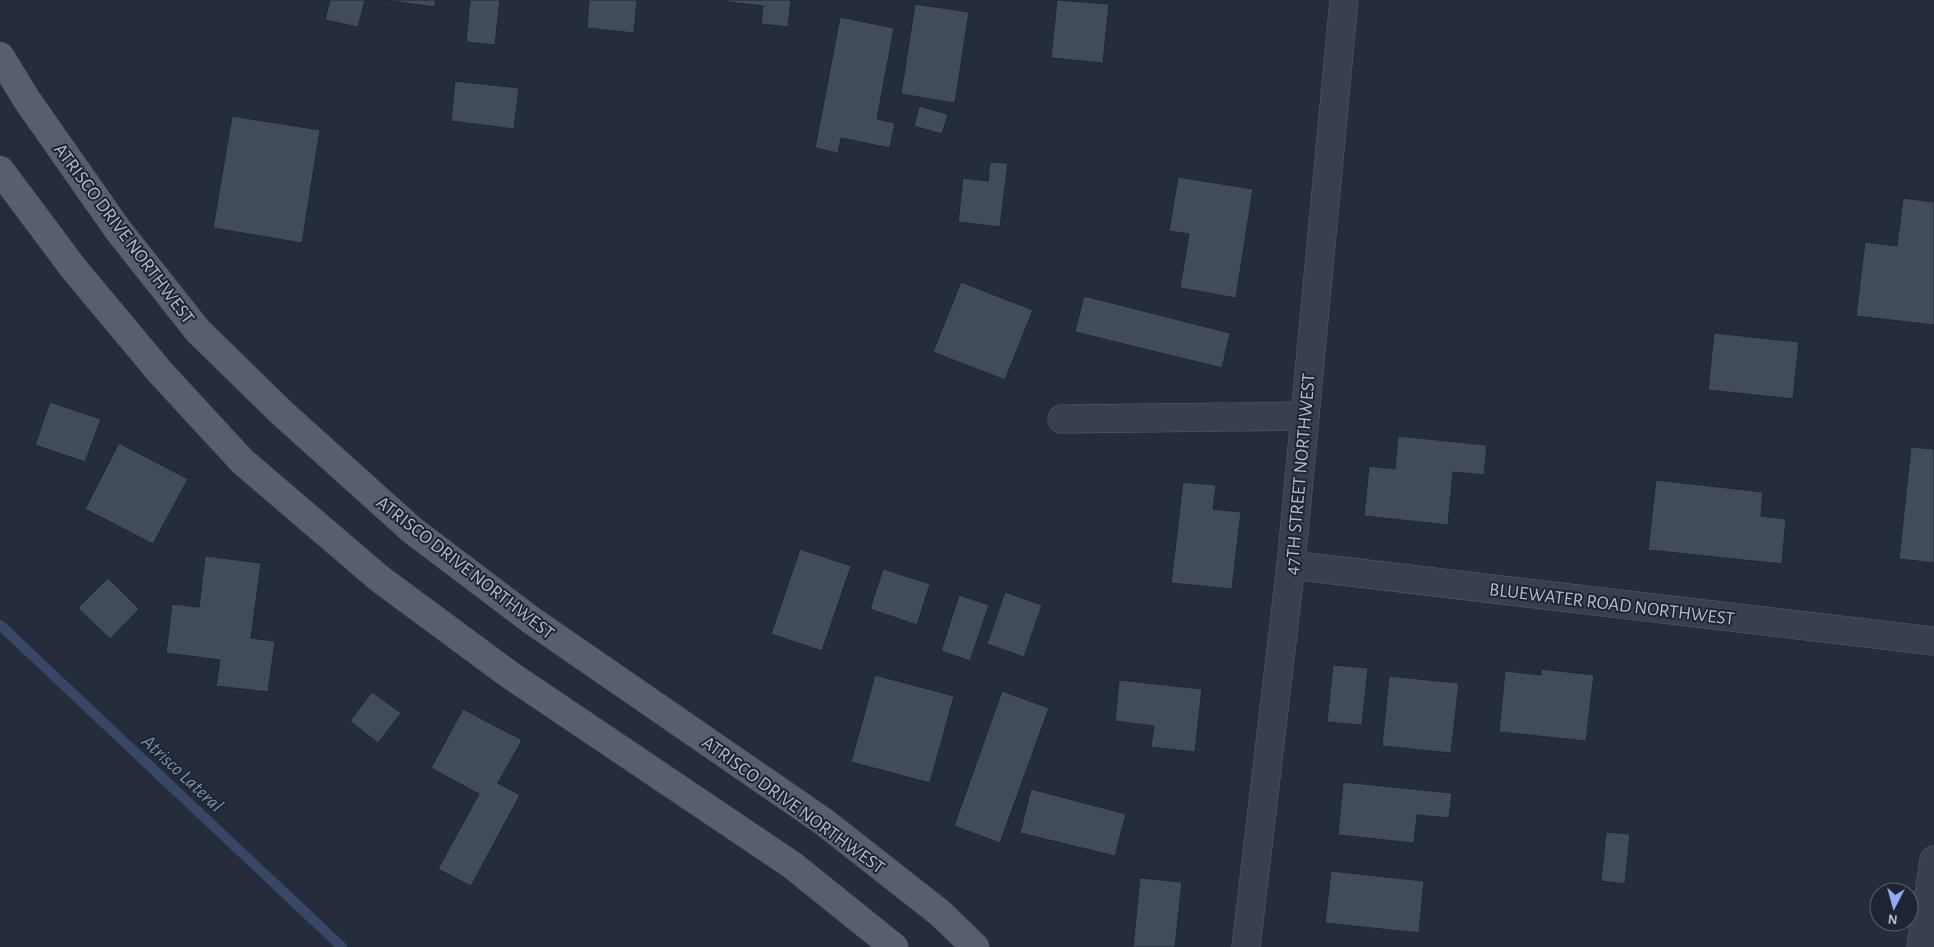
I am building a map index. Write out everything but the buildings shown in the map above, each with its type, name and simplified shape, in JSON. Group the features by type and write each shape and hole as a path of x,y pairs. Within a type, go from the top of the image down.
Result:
{"main road":[{"name":"ATRISCO DRIVE NORTHWEST","path":"0,56 27,100 118,230 198,331 282,413 412,530 531,620 824,822 940,913 975,947"},
{"path":"0,170 74,269 160,372 242,461 380,579 510,675 792,865 894,947"}],"street":[{"name":"47TH STREET NORTHWEST","path":"1246,947 1291,565 1344,0"},
{"path":"1062,419 1305,416"},
{"name":"BLUEWATER ROAD NORTHWEST","path":"1291,565 1934,641"},
{"path":"1921,947 1934,860"}],"waterway":[{"name":"Atrisco Lateral","path":"0,625 342,947"}]}
